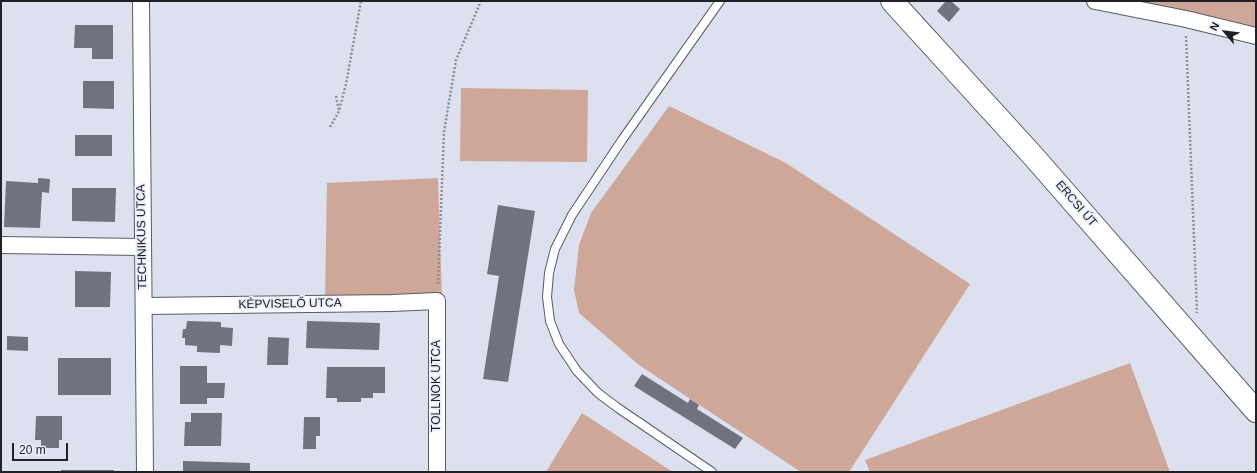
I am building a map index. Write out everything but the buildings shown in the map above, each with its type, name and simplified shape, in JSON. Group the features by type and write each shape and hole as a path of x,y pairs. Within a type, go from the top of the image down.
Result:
{"main road":[{"name":"ERCSI ÚT","path":"892,1 1034,157 1256,411"}],"street":[{"name":"TECHNIKUS UTCA","path":"141,1 145,472"},
{"path":"1095,1 1186,19 1256,36"},
{"path":"1,245 142,247"},
{"name":"KÉPVISELŐ UTCA","path":"144,306 392,303 437,301"},
{"name":"TOLLNOK UTCA","path":"437,301 437,472"}],"lane":[{"path":"712,472 613,404 598,392 577,371 559,344 550,321 547,297 549,273 555,249 572,215 622,140 720,1"}],"path":[{"path":"330,127 339,111 346,84 361,1"},
{"path":"437,301 444,132 456,60 481,1"},
{"path":"1186,19 1198,344"},
{"path":"336,96 339,111"}],"shaded area":[{"path":"1140,1 1256,1 1256,29 1211,17"},
{"path":"461,88 588,90 587,162 460,161"},
{"path":"669,106 786,163 970,284 849,472 801,472 639,365 579,313 574,290 579,245 591,213"},
{"path":"438,178 442,299 325,299 327,183"},
{"path":"1130,363 1170,472 870,472 865,460"},
{"path":"582,413 673,472 546,472"}]}
